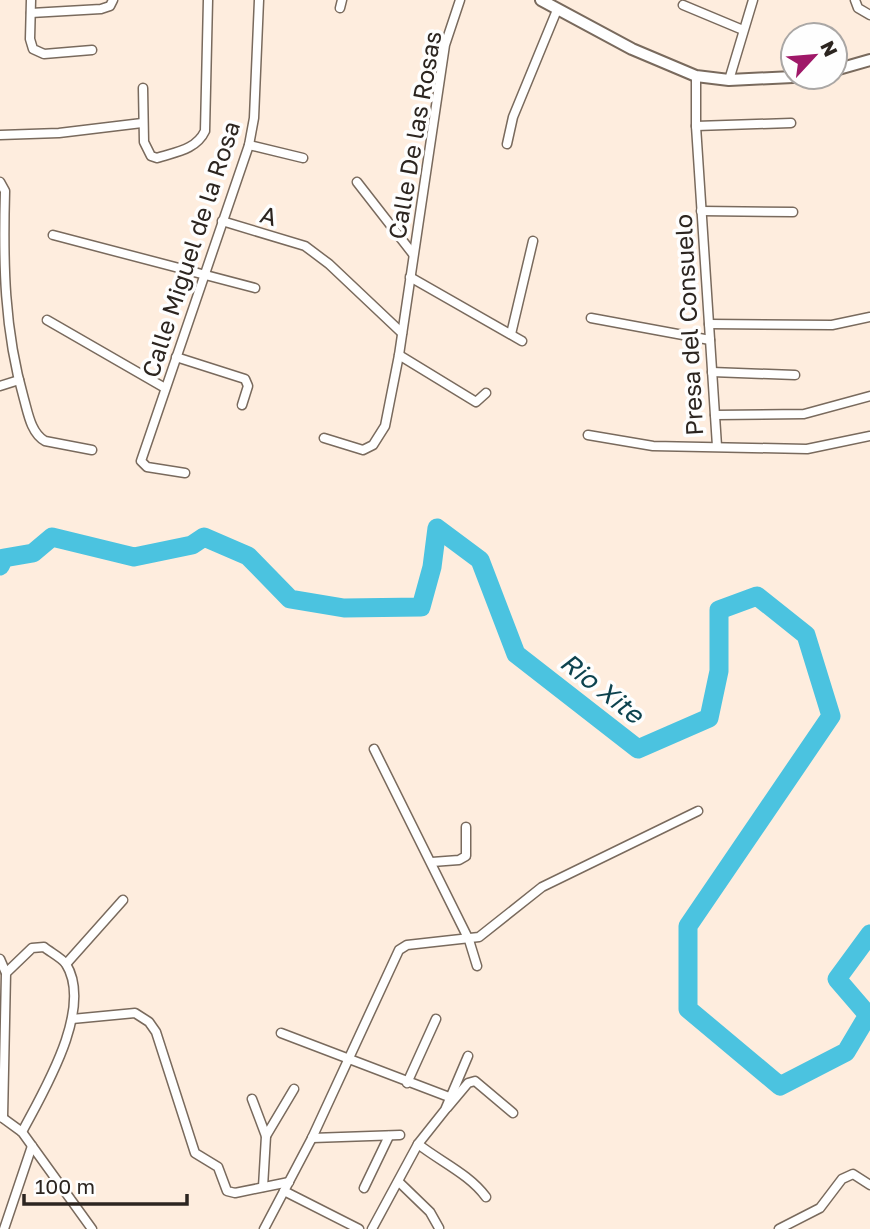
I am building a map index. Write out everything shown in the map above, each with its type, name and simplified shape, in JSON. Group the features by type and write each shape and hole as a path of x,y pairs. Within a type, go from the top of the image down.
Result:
{"street":[{"path":"31,0 33,49 44,54 92,50"},
{"path":"31,13 101,9 110,6 113,0"},
{"path":"143,88 142,123 146,150 151,156 157,158 193,147 201,140 205,131 208,0"},
{"name":"Calle Miguel de la Rosa","path":"185,473 143,464 142,455 249,145 254,118 259,0"},
{"name":"Calle De las Rosas","path":"324,438 363,450 373,445 384,426 399,355 445,46 460,0"},
{"path":"541,0 632,48 696,76 729,80 779,78"},
{"path":"729,80 753,0"},
{"path":"855,0 858,8 870,15"},
{"path":"683,5 743,30"},
{"path":"507,144 513,117 557,10"},
{"path":"849,67 870,60"},
{"name":"Presa del Consuelo","path":"588,435 653,446 717,446 696,126 696,76"},
{"path":"0,135 59,133 142,123"},
{"path":"696,126 792,123"},
{"path":"249,145 303,158"},
{"path":"0,182 5,191 3,279 9,333 31,421 39,438 92,450"},
{"path":"357,182 413,254"},
{"path":"701,211 793,212"},
{"name":"A","path":"222,221 304,246 329,264 402,333"},
{"path":"53,235 255,288"},
{"path":"511,334 533,241"},
{"path":"410,277 523,341"},
{"path":"709,324 832,325 870,317"},
{"path":"591,318 710,340"},
{"path":"47,320 165,388"},
{"path":"399,355 476,402 486,393"},
{"path":"176,357 245,379 248,386 242,405"},
{"path":"712,372 795,375"},
{"path":"0,386 19,380"},
{"path":"715,415 804,414 870,396"},
{"path":"717,446 807,449 870,436"},
{"path":"374,749 432,862 469,940 477,966"},
{"path":"264,1229 312,1138 399,950 415,944 469,940 489,932 542,887 698,811"},
{"path":"432,862 459,860 466,856 466,827"},
{"path":"66,964 123,901"},
{"path":"6,973 37,946 44,947 66,964 72,988 72,1019 64,1047 22,1132"},
{"path":"0,959 6,973 2,1117 22,1132 92,1229"},
{"path":"72,1019 135,1013 149,1022 156,1032 195,1153 218,1167 230,1193 289,1182"},
{"path":"407,1083 436,1019"},
{"path":"281,1033 449,1097"},
{"path":"445,1110 468,1056"},
{"path":"372,1229 418,1144 472,1081 479,1083 513,1113"},
{"path":"266,1136 294,1089"},
{"path":"252,1099 266,1136 263,1187"},
{"path":"312,1138 400,1135"},
{"path":"364,1188 389,1136"},
{"path":"418,1144 441,1163 470,1178 486,1197"},
{"path":"3,1225 32,1146"},
{"path":"779,1229 820,1208 845,1176 853,1174 870,1185"},
{"path":"399,1182 430,1212 439,1228"},
{"path":"284,1191 359,1229"}],"waterway":[{"name":"Rio Xite","path":"0,566 4,558 33,553 52,537 134,557 192,545 204,537 248,556 290,599 344,608 421,607 432,567 437,528 480,560 516,654 638,749 709,718 719,671 719,610 757,596 806,635 831,716 688,926 688,1009 780,1086 846,1052 868,1015 837,979 870,934"}]}
